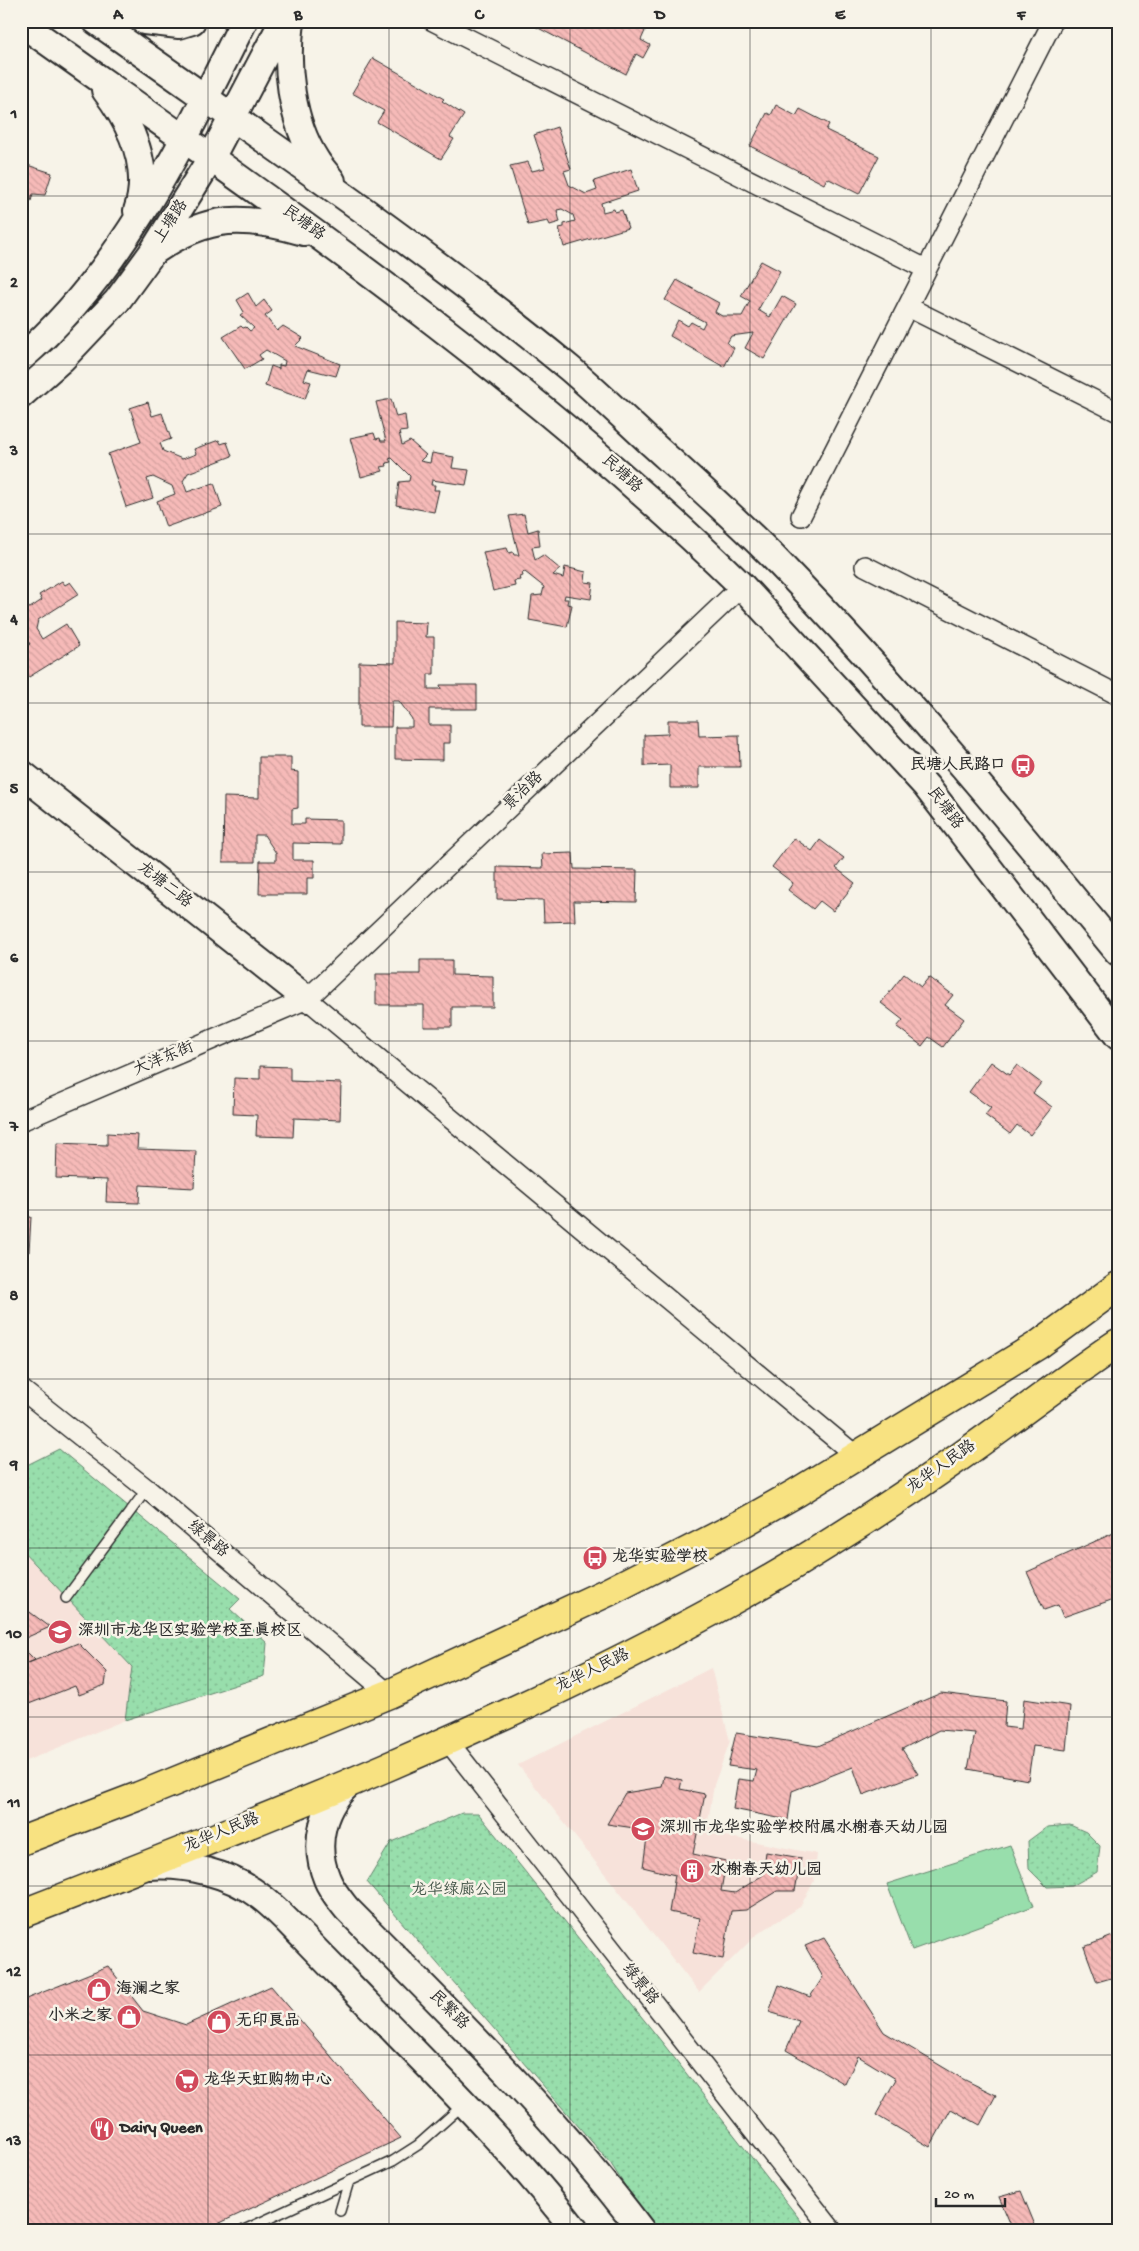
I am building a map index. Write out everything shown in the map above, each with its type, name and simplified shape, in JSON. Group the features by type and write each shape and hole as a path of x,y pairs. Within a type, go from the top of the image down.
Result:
{"main road":[{"path":"96,21 345,198 474,294 570,370 776,560 965,766 1118,952"},
{"path":"144,21 179,25 192,21"},
{"name":"上塘路","path":"21,358 48,336 88,288 126,236 162,180 244,21"},
{"name":"上塘路","path":"21,395 62,359 117,301 152,253 211,158 283,21"},
{"path":"291,21 290,64 293,95 300,127 315,160 345,198"},
{"name":"民塘路","path":"21,23 321,236 500,374 593,449 742,586 926,786 1118,1036"},
{"path":"92,73 124,119 132,136 142,171 143,188 138,209 126,236"},
{"path":"152,253 173,238 194,229 210,223 238,219 276,224 321,236"},
{"name":"龙塘二路","path":"21,773 307,999"},
{"path":"21,1841 140,1796 389,1694 554,1618 743,1524 1038,1345 1118,1286"},
{"name":"龙华人民路","path":"21,1914 354,1780 554,1692 649,1644 741,1596 822,1547 964,1454 1076,1370 1118,1343"},
{"name":"民繁路","path":"354,1780 340,1790 333,1800 323,1823 320,1838 323,1868 335,1894 347,1909 494,2056 553,2120 601,2176 641,2230"},
{"path":"144,1866 180,1866 199,1869 233,1881 261,1897 296,1930 465,2103 545,2192 575,2230"}],"street":[{"path":"433,21 926,270"},
{"path":"801,516 1053,21"},
{"path":"908,307 1118,412"},
{"path":"865,566 1118,696"},
{"name":"景治路","path":"307,999 742,586"},
{"path":"307,999 855,1455"},
{"name":"大洋东街","path":"21,1121 307,999"},
{"name":"绿景路","path":"21,1389 146,1489 389,1694"},
{"name":"绿景路","path":"446,1740 832,2230"}],"lane":[{"path":"66,1598 146,1489"},
{"path":"244,2230 393,2161 418,2145 444,2124 465,2103"},
{"path":"340,2211 349,2181"}],"shaded area":[{"name":"深圳市龙华区实验学校至真校区","path":"21,1549 132,1667 125,1720 21,1763"},
{"name":"深圳市龙华实验学校附属水榭春天幼儿园","path":"711,1668 730,1741 714,1785 708,1822 725,1836 817,1854 814,1881 800,1907 756,1935 699,1992 518,1765"}],"green space":[{"path":"59,1449 240,1599 230,1609 267,1643 264,1676 125,1720 132,1667 21,1549 21,1468"},
{"name":"龙华绿廊公园","path":"462,1813 478,1813 665,2046 808,2230 653,2230 611,2164 367,1882 391,1842"},
{"path":"1070,1825 1086,1832 1100,1846 1097,1872 1072,1886 1047,1887 1029,1869 1028,1841 1047,1827"},
{"path":"1010,1845 1034,1906 912,1950 887,1884"}],"building":[{"path":"525,21 627,21 645,31 641,40 650,45 643,58 636,54 626,74"},
{"path":"373,58 444,99 442,101 464,115 450,137 454,139 441,159 377,122 384,111 352,93"},
{"path":"776,105 796,116 800,109 829,124 826,130 879,156 859,194 827,178 824,184 750,146 767,113 771,115"},
{"path":"557,127 571,169 564,171 569,185 586,194 597,190 594,181 631,169 638,191 601,203 603,212 614,209 615,212 622,210 628,228 564,247 559,228 564,227 564,224 575,221 573,215 562,209 557,210 560,222 550,225 548,221 528,225 510,166 528,162 532,171 545,168 534,135"},
{"path":"21,163 52,173 45,195 33,194 31,201 21,198"},
{"path":"761,261 780,271 758,310 770,317 782,296 796,304 764,359 745,348 753,333 731,336 727,343 734,348 724,367 670,336 678,320 688,326 691,322 702,328 705,322 665,300 677,280 719,303 715,312 722,316 742,316 750,301 741,296"},
{"path":"248,293 256,307 264,300 272,311 265,316 277,331 283,326 303,338 295,346 340,364 336,376 308,369 304,380 311,382 305,399 265,386 271,366 279,369 279,365 284,366 285,361 266,350 259,355 262,359 245,369 223,337 241,326 243,328 246,327 250,331 254,328 240,315 244,312 237,300"},
{"path":"391,399 396,417 405,415 407,431 399,432 402,445 410,441 426,455 420,461 430,463 432,453 454,457 452,468 469,470 466,485 432,480 431,485 435,485 434,490 439,490 434,512 396,505 399,482 409,481 410,476 392,458 389,459 391,462 386,463 387,466 381,467 383,471 361,477 350,438 374,433 376,439 380,438 381,441 386,441 376,402"},
{"path":"148,402 152,416 162,413 171,439 160,443 163,451 182,459 196,454 194,449 219,440 221,444 227,442 232,456 188,473 183,481 187,492 214,483 222,507 166,527 157,501 175,494 172,486 153,477 147,479 153,498 126,507 108,454 141,442 130,408"},
{"path":"524,514 528,532 538,529 540,546 532,547 535,560 543,555 560,569 553,575 563,578 565,567 586,572 585,582 593,583 591,599 565,595 564,599 568,599 567,604 572,605 567,627 529,620 532,596 542,595 544,587 525,572 522,573 523,576 519,577 520,580 514,581 515,586 493,591 483,552 507,548 509,553 513,552 514,555 519,555 509,516"},
{"path":"62,581 65,585 70,582 79,594 38,620 36,629 42,639 66,624 79,646 29,677 21,665 21,649 30,644 25,636 21,635 21,606 30,608 42,600 39,595"},
{"path":"395,622 427,623 426,637 434,637 434,674 428,674 428,689 441,689 440,685 477,685 477,709 429,709 429,725 450,725 450,743 443,743 443,760 395,759 395,727 412,727 412,719 399,701 392,701 391,727 359,727 359,662 395,663"},
{"path":"668,720 698,720 699,736 739,735 740,767 699,767 699,788 670,788 670,765 644,766 644,735 668,734"},
{"path":"259,757 291,757 291,771 298,772 298,808 292,809 292,824 305,824 305,819 341,820 341,844 293,843 293,860 314,860 314,878 307,878 307,894 259,894 260,861 276,861 276,853 264,835 255,835 255,862 223,862 224,797 259,798"},
{"path":"794,838 812,851 820,840 844,858 836,868 855,883 833,911 820,901 813,909 788,890 793,883 772,867"},
{"path":"573,853 574,869 637,870 636,902 574,901 575,921 544,922 543,900 497,899 497,867 543,868 542,854"},
{"path":"420,960 452,960 452,975 493,976 493,1007 452,1007 452,1027 424,1027 424,1005 376,1005 376,974 420,974"},
{"path":"904,974 921,987 929,977 953,995 945,1005 964,1019 943,1047 929,1037 922,1046 897,1027 903,1020 881,1003"},
{"path":"991,1062 1009,1075 1017,1065 1041,1083 1033,1093 1052,1107 1030,1135 1017,1125 1010,1134 985,1115 991,1108 969,1092"},
{"path":"260,1066 290,1067 290,1081 341,1083 340,1120 294,1118 293,1137 256,1136 257,1115 233,1114 234,1078 260,1079"},
{"path":"107,1133 138,1135 137,1149 196,1151 194,1188 140,1185 139,1203 106,1202 107,1180 56,1178 57,1143 107,1145"},
{"path":"21,1217 31,1217 29,1252 21,1251"},
{"path":"1118,1531 1118,1585 1112,1588 1117,1598 1063,1617 1058,1605 1044,1610 1027,1572"},
{"path":"23,1607 50,1627 21,1640 21,1608"},
{"path":"78,1643 107,1672 105,1685 79,1695 75,1686 21,1707 21,1666"},
{"path":"21,1646 35,1660 23,1665 21,1663"},
{"path":"941,1693 1006,1701 1004,1727 1021,1729 1024,1699 1070,1706 1066,1750 1033,1746 1028,1780 968,1769 975,1733 939,1730 902,1749 918,1774 863,1795 853,1767 792,1791 788,1820 733,1809 738,1779 754,1781 757,1770 728,1766 736,1733 818,1746"},
{"name":"水榭春天幼儿园","path":"664,1776 682,1780 680,1789 705,1794 693,1854 726,1861 721,1891 735,1893 763,1875 766,1852 801,1858 795,1891 777,1891 746,1910 731,1911 723,1959 693,1953 700,1918 669,1912 675,1875 643,1867 648,1830 607,1824 625,1793 662,1787"},
{"path":"1118,1934 1118,1976 1097,1982 1084,1947"},
{"path":"824,1938 884,2032 963,2079 996,2095 980,2125 951,2109 930,2147 876,2115 896,2079 858,2056 845,2084 786,2050 799,2021 769,2012 779,1985 810,1997 823,1977 805,1946"},
{"name":"龙华天虹购物中心","path":"108,1966 143,2011 186,2025 271,1986 401,2138 205,2230 21,2230 21,2001"},
{"path":"1021,2191 1037,2230 1013,2230 999,2197"}],"place":[{"name":"民塘人民路口","path":"1023,766"},
{"name":"龙华实验学校","path":"595,1558"},
{"name":"深圳市龙华区实验学校至真校区","path":"60,1632"},
{"name":"深圳市龙华实验学校附属水榭春天幼儿园","path":"643,1829"},
{"name":"水榭春天幼儿园","path":"692,1871"},
{"name":"海澜之家","path":"99,1990"},
{"name":"小米之家","path":"129,2017"},
{"name":"无印良品","path":"219,2022"},
{"name":"龙华天虹购物中心","path":"187,2081"},
{"name":"Dairy Queen","path":"102,2129"}]}
